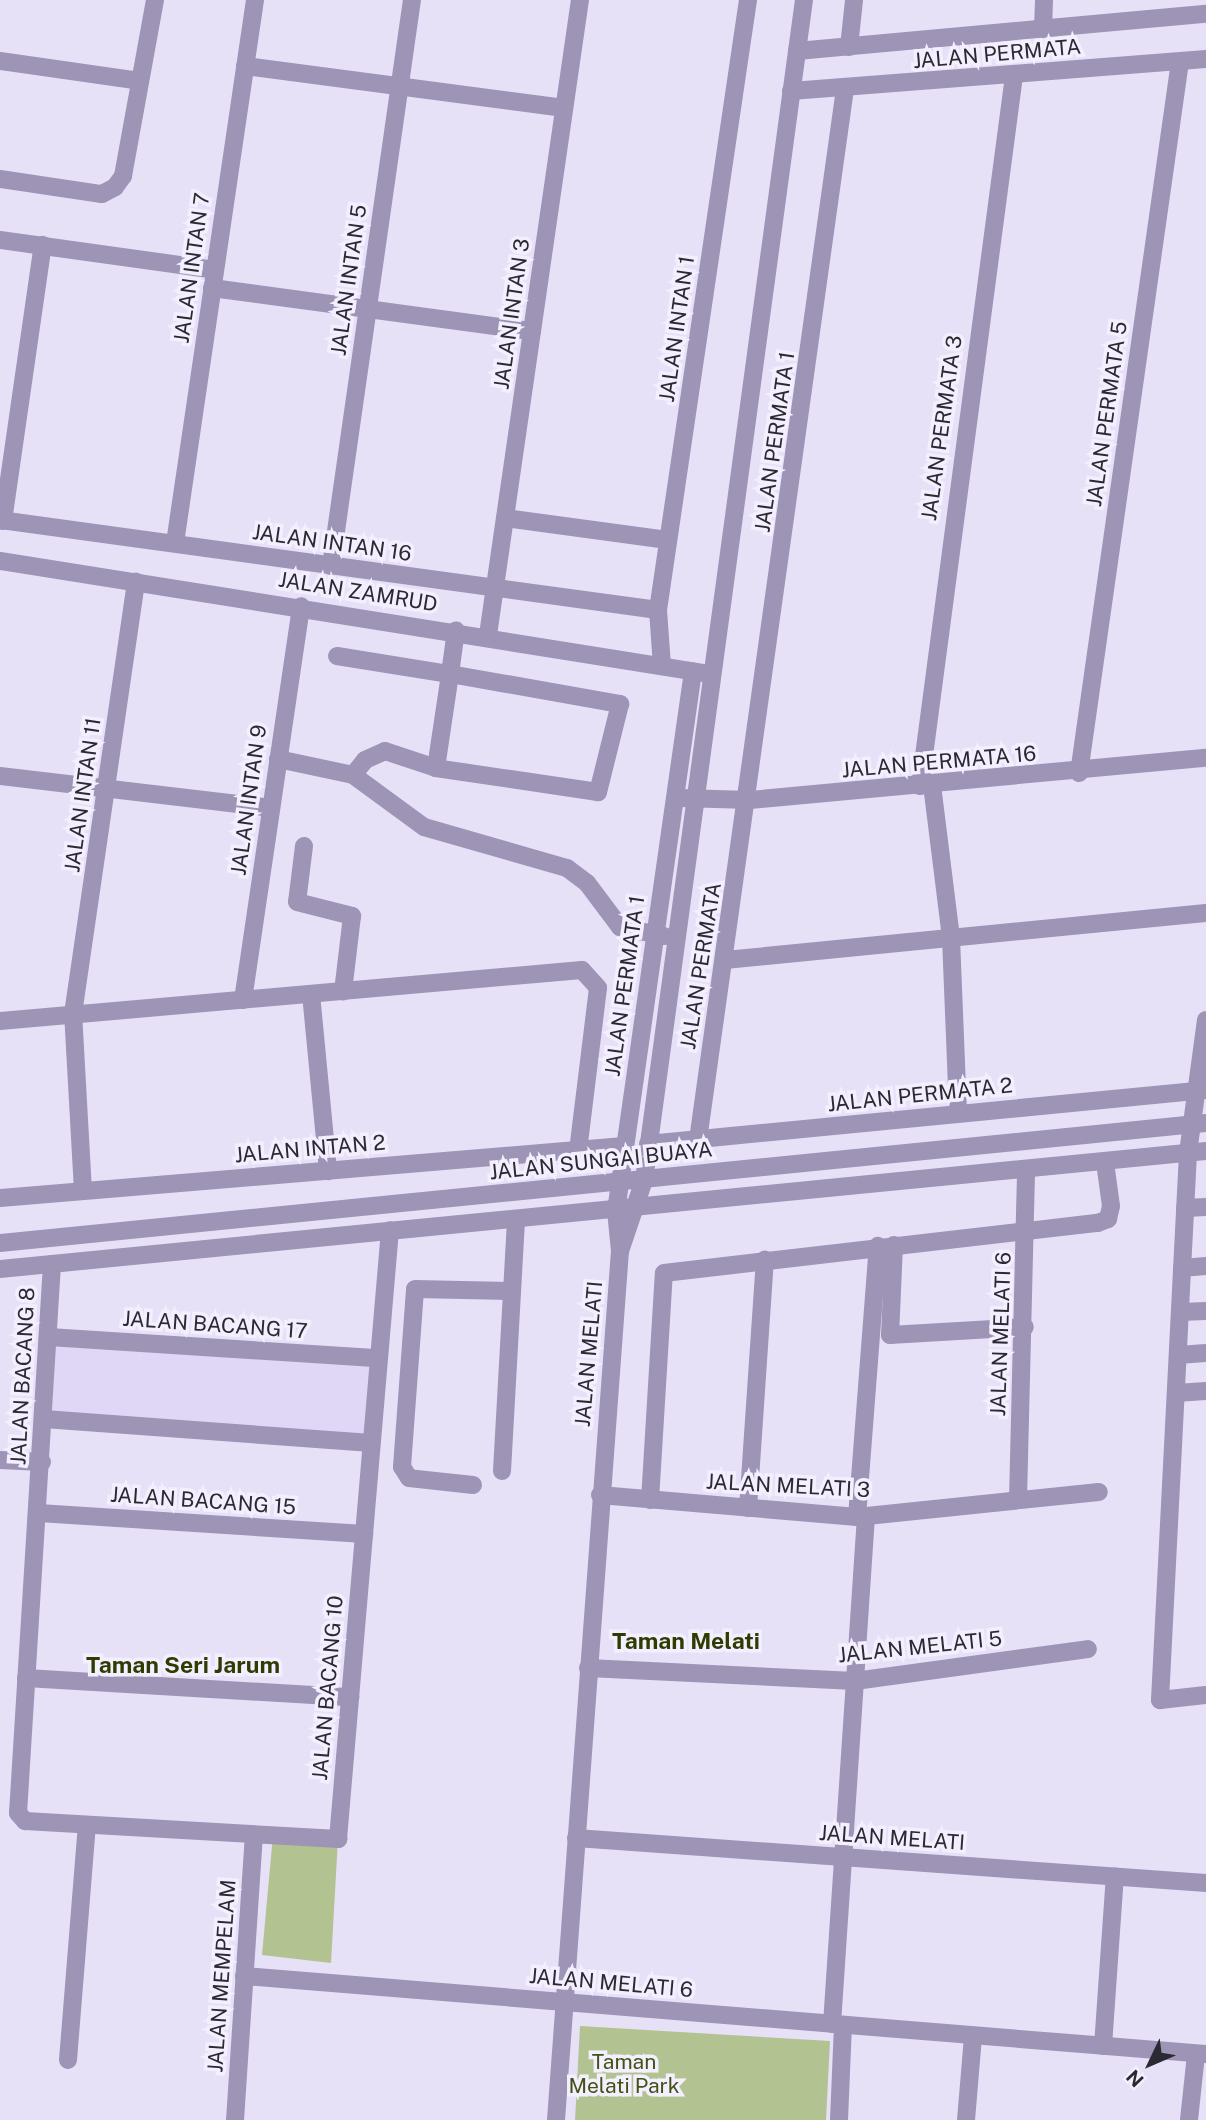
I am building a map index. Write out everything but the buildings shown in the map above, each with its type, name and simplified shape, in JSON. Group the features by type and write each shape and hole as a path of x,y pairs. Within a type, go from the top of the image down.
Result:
{"street":[{"path":"0,179 102,194 115,187 123,176 155,0"},
{"name":"JALAN INTAN 7","path":"175,543 255,0"},
{"name":"JALAN INTAN 5","path":"331,566 412,0"},
{"name":"JALAN INTAN 3","path":"488,635 580,0"},
{"name":"JALAN INTAN 1","path":"662,666 658,610 748,0"},
{"name":"JALAN PERMATA 1","path":"620,1182 655,936 683,799 804,0"},
{"path":"849,47 854,0"},
{"path":"1043,29 1044,0"},
{"path":"797,51 1206,14"},
{"name":"JALAN PERMATA","path":"792,91 1206,60"},
{"path":"0,61 140,81"},
{"name":"JALAN PERMATA 5","path":"1079,773 1180,62"},
{"path":"245,66 564,108"},
{"name":"JALAN PERMATA 3","path":"958,1114 951,938 926,786 1014,76"},
{"name":"JALAN PERMATA 1","path":"750,800 845,89"},
{"path":"0,240 215,270"},
{"path":"2,520 43,245"},
{"path":"212,288 532,331"},
{"path":"505,517 668,540"},
{"name":"JALAN INTAN 16","path":"2,520 495,591 658,610"},
{"name":"JALAN ZAMRUD","path":"0,561 488,635 701,672"},
{"name":"JALAN INTAN 11","path":"83,1191 73,1014 136,582"},
{"name":"JALAN INTAN 9","path":"243,1000 301,606"},
{"path":"436,768 456,630"},
{"path":"337,656 620,704 598,792 436,768 385,751 365,760 353,775"},
{"name":"JALAN PERMATA 16","path":"683,799 750,800 1079,773 1206,758"},
{"path":"278,759 353,775 424,827 567,868 587,883 620,927 655,936 674,937"},
{"path":"0,776 107,791 271,808"},
{"name":"JALAN PERMATA 1","path":"644,1180 674,937 683,799"},
{"name":"JALAN PERMATA","path":"698,1139 750,800"},
{"path":"304,846 297,902 352,916 343,991"},
{"path":"725,960 1206,913"},
{"path":"0,1021 582,970 598,988 578,1150"},
{"path":"311,994 328,1171"},
{"path":"1206,1020 1197,1152 1185,1208 1160,1700 1206,1695"},
{"name":"JALAN PERMATA 2","path":"648,1144 1201,1090"},
{"name":"JALAN SUNGAI BUAYA","path":"0,1243 1198,1124"},
{"name":"JALAN INTAN 2","path":"0,1198 624,1146"},
{"path":"0,1269 390,1230 639,1210 1197,1152"},
{"path":"650,1500 664,1273 886,1245 1027,1233 1108,1219 1105,1162"},
{"name":"JALAN MELATI 6","path":"1018,1500 1027,1233 1026,1170"},
{"name":"JALAN MELATI","path":"620,1251 639,1210 644,1180"},
{"name":"JALAN MELATI","path":"556,2120 620,1251 616,1211 620,1182"},
{"path":"1185,1208 1206,1207"},
{"path":"502,1471 516,1219"},
{"name":"JALAN BACANG 10","path":"26,1821 338,1839 390,1230"},
{"path":"886,1245 890,1335 1024,1327"},
{"path":"839,2120 838,2024 843,1857 855,1681 861,1516 886,1245"},
{"path":"748,1508 765,1260"},
{"name":"JALAN BACANG 8","path":"26,1821 18,1813 39,1513 52,1264"},
{"path":"1182,1268 1206,1266"},
{"path":"472,1485 409,1478 402,1467 415,1289 512,1291"},
{"path":"1180,1312 1206,1311"},
{"name":"JALAN BACANG 17","path":"49,1338 379,1359"},
{"path":"1178,1355 1206,1353"},
{"path":"1176,1393 1206,1391"},
{"path":"44,1419 371,1443"},
{"path":"0,1460 42,1462"},
{"name":"JALAN MELATI 3","path":"600,1495 861,1516 1099,1492"},
{"name":"JALAN BACANG 15","path":"39,1513 364,1534"},
{"name":"JALAN MELATI 5","path":"588,1668 855,1681 1088,1649"},
{"path":"26,1678 350,1697"},
{"path":"68,2060 86,1826"},
{"name":"JALAN MEMPELAM","path":"235,2120 254,1835"},
{"name":"JALAN MELATI","path":"576,1838 1206,1882"},
{"path":"1102,2046 1115,1876"},
{"name":"JALAN MELATI 6","path":"244,1976 1201,2054"},
{"path":"967,2120 973,2036"},
{"path":"1189,2120 1201,2054"}],"shaded area":[{"path":"55,1345 370,1365 365,1437 52,1413"}],"green space":[{"path":"273,1835 338,1839 331,1963 262,1955"},
{"name":"Taman Melati Park","path":"580,2026 830,2041 826,2120 575,2120"}],"district":[{"name":"Taman Melati","path":"686,1641"},
{"name":"Taman Seri Jarum","path":"183,1665"}]}
